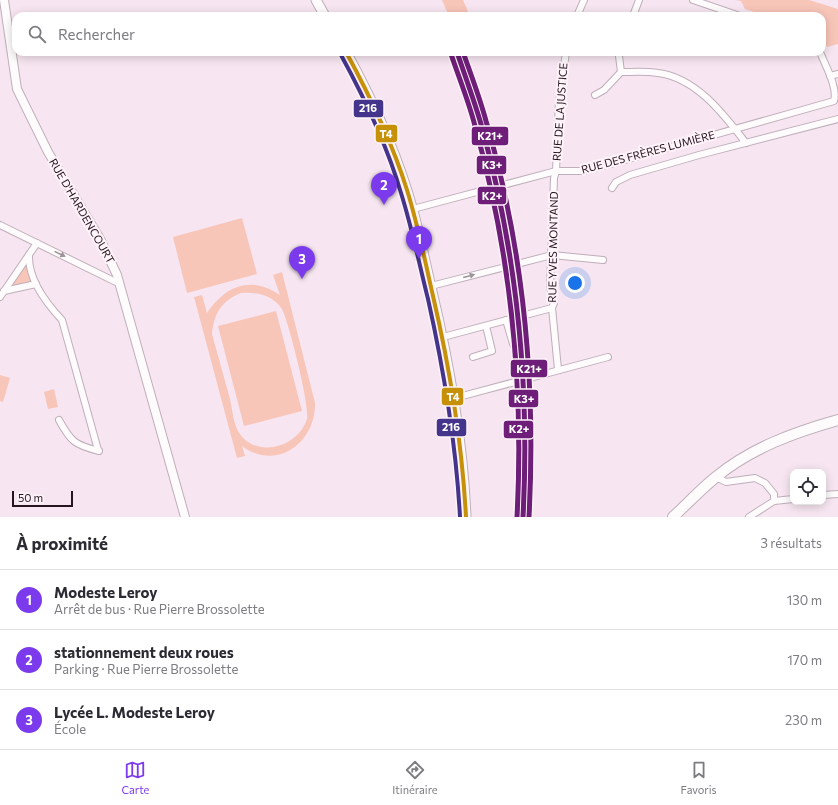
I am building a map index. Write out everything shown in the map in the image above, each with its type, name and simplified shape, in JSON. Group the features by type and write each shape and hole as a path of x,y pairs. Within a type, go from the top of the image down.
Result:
{"main road":[{"path":"316,0 323,12"},
{"path":"348,56 384,131 398,165 413,209 443,337 455,398 466,517"},
{"path":"673,517 716,477 734,464 767,445 806,429 838,420"}],"street":[{"name":"RUE D'HARDENCOURT","path":"4,0 12,55"},
{"path":"580,12 584,0"},
{"path":"634,12 639,0"},
{"path":"693,0 728,12"},
{"name":"RUE D'HARDENCOURT","path":"12,56 17,89 48,152 109,255 120,284 185,517"},
{"name":"RUE DE LA JUSTICE","path":"556,172 559,102 565,56"},
{"path":"618,56 621,72"},
{"path":"822,56 830,76 838,74"},
{"path":"594,95 604,90 621,72 660,73 693,85 710,100 746,142"},
{"name":"RUE DES FRÈRES LUMIÈRE","path":"413,209 556,172 582,171 736,130 834,101 836,96 830,76"},
{"path":"612,188 616,182 630,175 746,142 838,119"},
{"name":"RUE YVES MONTAND","path":"556,172 554,178 550,287 554,303 552,308 558,370"},
{"path":"0,225 120,284"},
{"path":"0,297 38,243"},
{"path":"29,255 29,261 36,284 47,305 62,320 99,451 80,445 70,438 60,420"},
{"path":"431,286 552,255 603,260"},
{"path":"4,291 36,284"},
{"path":"443,337 552,308"},
{"path":"506,320 513,344 525,342"},
{"path":"473,357 492,351 486,326"},
{"path":"455,398 608,357"},
{"path":"716,477 726,482 755,478 765,483 774,494 774,501"},
{"path":"826,496 838,494"},
{"path":"749,517 774,501 790,499"}],"shaded area":[{"path":"442,0 463,0 468,12 447,12"},
{"path":"735,0 809,0 838,9 838,44 827,47 826,46 826,12 754,12 745,9 741,1"},
{"path":"242,218 257,274 187,293 173,237"},
{"path":"27,261 33,283 9,288"},
{"path":"282,272 315,403 314,417 309,430 302,441 292,449 281,454 268,456 255,453 242,446 245,456 237,458 194,297 202,295 207,313 222,296 239,286 259,286 280,295 273,275","holes":["241,293 264,295 274,300 282,309 294,347 305,398 307,419 302,430 294,438 284,444 274,447 263,447 252,444 244,438 237,429 212,334 217,314 224,304 234,296"]},
{"path":"276,311 302,411 244,426 218,326"},
{"path":"0,375 10,378 3,402 0,401"},
{"path":"54,389 58,407 48,409 44,392"}],"transit line":[{"name":"216","path":"342,56 367,105 389,157 412,232 428,299 444,380 456,462 460,517"},
{"name":"T4","path":"348,56 364,85 387,137 401,172 415,216 450,378 462,461 466,517"},
{"name":"K2+","path":"452,56 473,117 498,222 506,271 516,369 519,467 517,517"},
{"name":"K3+","path":"458,56 481,124 504,221 512,270 522,368 525,467 523,517"},
{"name":"K21+","path":"464,56 481,104 499,170 510,218 518,268 524,317 531,417 529,517"}],"place":[{"name":"stationnement deux roues","path":"384,205"},
{"name":"Modeste Leroy","path":"419,259"},
{"name":"Lycée L. Modeste Leroy","path":"302,279"}]}
